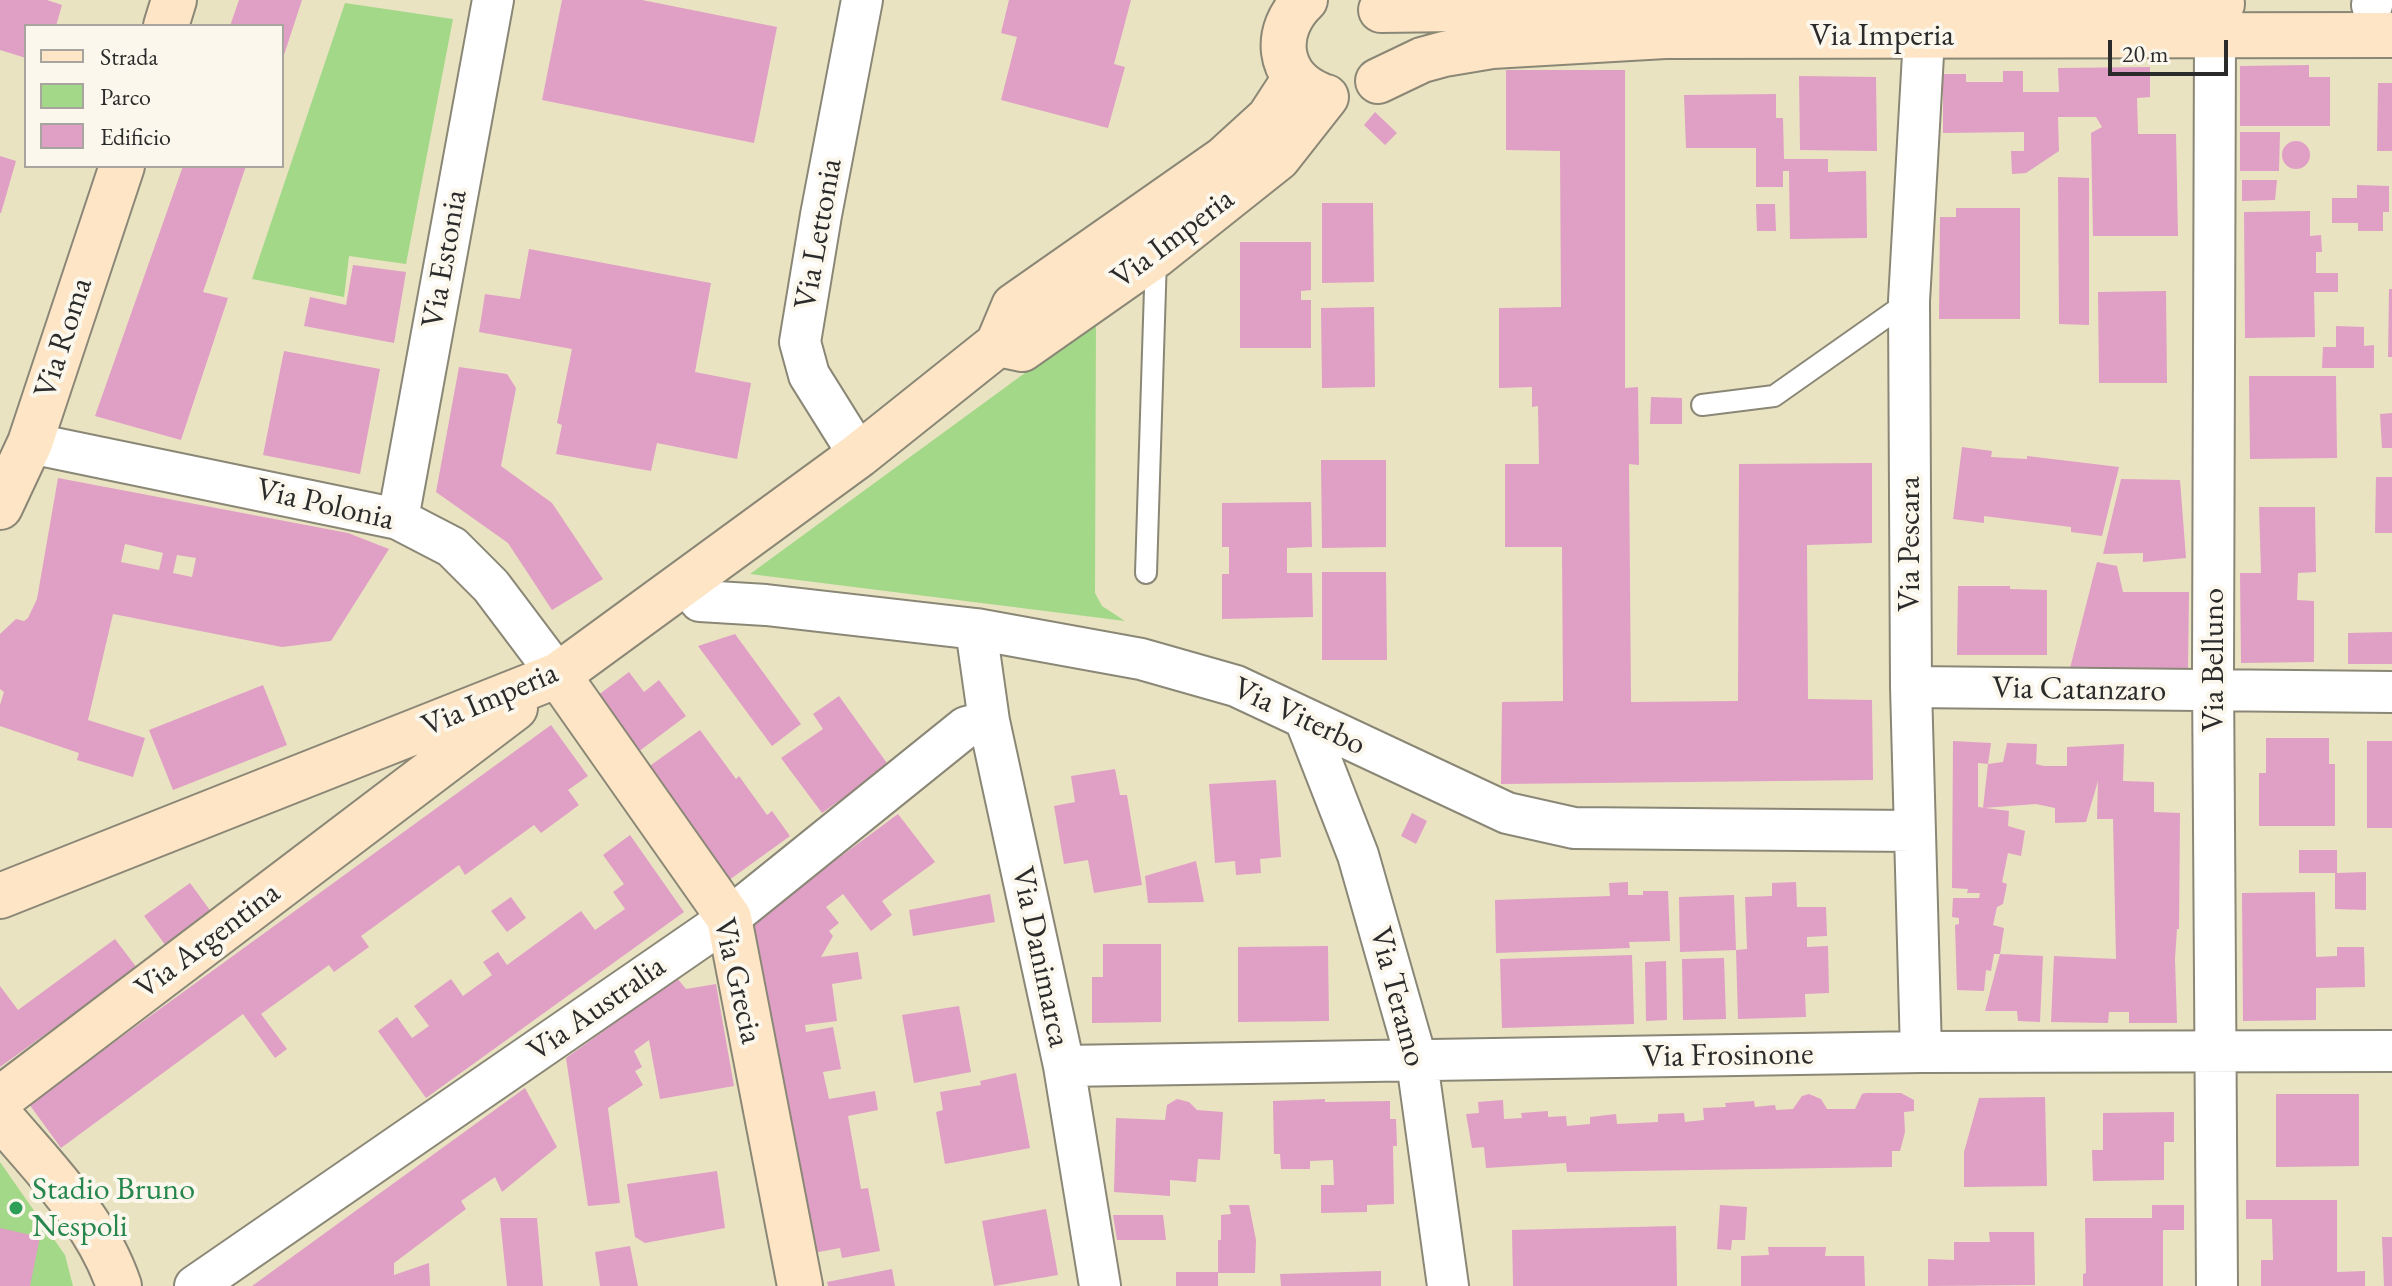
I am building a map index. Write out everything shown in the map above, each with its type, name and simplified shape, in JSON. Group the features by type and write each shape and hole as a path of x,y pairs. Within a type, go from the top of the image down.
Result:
{"street":[{"path":"167,24 174,0"},
{"name":"Via Estonia","path":"398,519 493,0"},
{"name":"Via Lettonia","path":"859,455 809,375 800,342 862,0"},
{"name":"Via Imperia","path":"1376,5 1456,9 1515,2 2075,2 2382,11"},
{"path":"1297,3 1283,38 1284,52 1311,88"},
{"path":"1376,5 1388,23 1392,38 1391,53 1378,81"},
{"name":"Via Imperia","path":"1311,88 1348,98 1422,60 1492,46 1665,36 2215,34 2382,11"},
{"name":"Via Belluno","path":"2215,34 2213,692 2217,1286"},
{"name":"Via Pescara","path":"1921,1052 1913,831 1909,301 1924,37"},
{"name":"Via Imperia","path":"998,344 1022,349 1156,255 1278,158 1311,88"},
{"name":"Via Imperia","path":"0,896 558,675 859,455 998,344 1014,306 1224,159 1269,118 1311,88"},
{"name":"Via Roma","path":"0,507 30,443 121,168"},
{"name":"Via Polonia","path":"30,443 398,519 452,547 491,586 558,675"},
{"name":"Via Viterbo","path":"687,583 700,601 766,605 976,629 1141,659 1236,686 1507,813 1574,828 1913,831"},
{"name":"Via Danimarca","path":"976,629 989,721 1064,1066 1100,1286"},
{"name":"Via Argentina","path":"0,1099 558,675"},
{"name":"Via Grecia","path":"558,675 729,918 800,1286"},
{"name":"Via Catanzaro","path":"1911,687 2392,692"},
{"name":"Via Teramo","path":"1305,719 1358,855 1417,1062 1448,1286"},
{"name":"Via Australia","path":"195,1286 729,918 966,727 989,721"},
{"path":"388,742 415,784"},
{"name":"Via Frosinone","path":"1064,1066 1921,1052 2392,1051"},
{"path":"0,1116 79,1211 112,1265 119,1286"}],"lane":[{"path":"1146,573 1156,255"},
{"path":"1702,405 1774,396 1909,301"}],"green space":[{"path":"345,3 453,19 406,264 349,256 344,297 252,279"},
{"path":"1096,321 1095,593 1102,606 1125,621 750,574"},
{"name":"Stadio Bruno Nespoli","path":"0,1162 65,1255 73,1286 0,1286"}],"building":[{"path":"0,0 47,0 62,5 57,24 24,24 24,57 0,50"},
{"path":"239,0 302,0 284,55 284,24 231,24"},
{"path":"562,0 642,0 777,27 754,143 542,100"},
{"path":"1009,0 1131,0 1114,64 1125,67 1108,128 1001,100 1017,37 1001,33"},
{"path":"2309,65 2309,77 2330,77 2330,126 2240,126 2240,66"},
{"path":"2150,67 2150,97 2137,98 2138,134 2176,134 2178,236 2093,236 2091,133 2102,127 2096,117 2058,117 2059,151 2026,173 2012,174 2011,151 2024,151 2024,132 1943,133 1943,74 1966,74 1966,82 2003,82 2003,71 2023,71 2023,92 2059,92 2058,68"},
{"path":"1506,70 1625,70 1625,388 1638,387 1639,465 1629,464 1631,702 1738,701 1739,464 1872,463 1872,543 1807,545 1808,699 1872,700 1873,780 1501,784 1502,702 1563,701 1562,547 1505,547 1505,464 1539,464 1538,406 1532,407 1532,387 1499,388 1499,308 1561,307 1560,151 1506,150"},
{"path":"1799,76 1876,77 1877,151 1800,150"},
{"path":"2378,83 2392,83 2392,151 2377,151"},
{"path":"1776,94 1776,118 1783,118 1784,159 1828,159 1828,172 1866,171 1867,238 1790,239 1789,171 1783,171 1783,187 1756,187 1756,148 1686,148 1684,95"},
{"path":"1375,112 1397,133 1385,145 1364,125"},
{"path":"2240,132 2280,132 2279,171 2240,171"},
{"path":"2296,141 2306,145 2310,155 2306,165 2296,169 2286,165 2282,155 2286,145"},
{"path":"0,156 16,161 1,213 0,213"},
{"path":"182,168 245,168 203,292 228,298 181,440 95,416"},
{"path":"2058,177 2089,178 2089,325 2059,324"},
{"path":"2242,180 2277,180 2275,200 2242,201"},
{"path":"2357,185 2389,186 2389,212 2383,212 2383,231 2358,231 2358,223 2332,223 2332,198 2357,198"},
{"path":"1322,203 1373,203 1374,282 1322,283"},
{"path":"1756,204 1775,204 1776,231 1757,231"},
{"path":"1956,208 2020,208 2020,319 1939,319 1940,217 1956,217"},
{"path":"2310,211 2310,236 2321,235 2322,252 2316,252 2316,273 2338,273 2338,292 2314,292 2315,337 2245,338 2244,212"},
{"path":"1240,242 1311,242 1311,290 1301,291 1301,300 1311,300 1311,348 1240,348"},
{"path":"529,249 711,283 695,372 751,383 737,459 657,443 651,471 556,454 562,425 557,423 572,349 479,332 485,294 520,299"},
{"path":"353,265 406,272 394,343 304,326 310,297 346,305"},
{"path":"2389,289 2392,289 2392,357 2388,357"},
{"path":"2166,291 2167,383 2099,383 2098,292"},
{"path":"1374,307 1375,387 1322,388 1321,308"},
{"path":"2336,326 2364,327 2364,346 2374,345 2374,368 2322,368 2323,347 2336,347"},
{"path":"284,351 380,369 360,474 263,455"},
{"path":"459,367 507,374 516,388 501,466 552,503 603,579 552,610 508,543 436,492"},
{"path":"2249,376 2336,376 2337,458 2250,459"},
{"path":"1651,397 1682,398 1682,424 1650,424"},
{"path":"2392,413 2392,448 2382,448 2380,414"},
{"path":"1962,447 1992,451 1991,457 2027,459 2027,456 2119,467 2102,536 2071,532 2071,527 1984,516 1984,523 1953,519"},
{"path":"1321,460 1386,460 1386,547 1322,548"},
{"path":"2376,477 2392,477 2392,533 2375,533"},
{"path":"58,478 348,533 389,549 331,641 282,647 113,614 88,720 145,738 133,777 77,760 79,753 0,726 0,705 4,692 0,689 0,634 16,619 24,621 28,618 37,599","holes":["125,544 163,553 159,570 121,562","177,555 196,558 192,577 173,573"]},
{"path":"2121,479 2180,480 2186,558 2143,562 2143,553 2103,554"},
{"path":"1311,502 1312,547 1287,548 1287,573 1312,573 1313,617 1222,619 1222,574 1229,574 1229,547 1222,547 1222,503"},
{"path":"2259,507 2315,507 2316,572 2298,573 2297,600 2314,601 2314,662 2241,663 2240,573 2261,573"},
{"path":"2097,562 2117,566 2123,592 2189,592 2188,669 2069,672"},
{"path":"1322,572 1386,572 1387,660 1322,660"},
{"path":"1958,586 2047,590 2047,655 1957,655"},
{"path":"2392,632 2392,664 2348,664 2348,633"},
{"path":"735,634 801,724 772,746 698,646"},
{"path":"629,672 644,692 659,680 686,716 634,755 593,699"},
{"path":"263,685 287,745 173,790 149,730"},
{"path":"839,696 889,766 822,813 781,758 823,729 813,714"},
{"path":"551,725 588,776 568,790 579,805 541,833 534,825 465,875 459,865 361,936 369,947 334,972 329,965 261,1014 287,1049 275,1058 243,1014 61,1148 29,1104"},
{"path":"700,730 736,779 739,776 767,815 772,811 790,836 725,883 644,770"},
{"path":"2266,738 2329,738 2329,764 2335,764 2335,826 2259,826 2259,773 2266,773"},
{"path":"1953,741 1991,743 1988,764 1978,763 1978,807 2009,811 2008,826 2025,831 2021,856 2008,853 2002,882 2007,884 2003,904 1997,907 1993,925 2004,928 2000,954 1994,954 1991,971 1986,970 1984,991 1957,990 1955,925 1959,924 1959,918 1952,917 1953,898 1979,898 1980,893 1952,888"},
{"path":"2367,741 2392,741 2392,828 2367,828"},
{"path":"2007,743 2037,744 2036,764 2044,766 2067,766 2067,747 2124,744 2123,781 2154,782 2154,812 2180,813 2179,929 2175,959 2177,1023 2129,1023 2129,1012 2109,1012 2108,1023 2051,1022 2054,956 2116,959 2113,819 2097,819 2098,781 2086,822 2055,823 2055,808 2036,804 1983,808 1988,764 2003,762"},
{"path":"1115,769 1120,795 1127,795 1142,885 1094,893 1088,860 1064,864 1054,806 1075,802 1071,776"},
{"path":"1276,780 1281,857 1260,859 1261,873 1236,875 1235,861 1215,863 1209,784"},
{"path":"1412,813 1427,821 1416,844 1401,836"},
{"path":"898,814 935,862 882,901 892,915 871,931 843,894 826,907 839,923 829,931 833,936 821,957 858,952 862,979 832,984 837,1021 805,1025 806,1032 833,1027 841,1069 823,1072 829,1099 875,1091 878,1110 848,1116 861,1189 868,1188 880,1251 842,1258 840,1248 813,1253 752,922"},
{"path":"630,835 684,912 426,1098 378,1031 397,1017 412,1038 429,1026 414,1006 451,979 463,996 492,975 483,962 498,952 507,965 581,911 595,930 625,909 613,892 624,884 603,855"},
{"path":"2299,850 2337,850 2337,873 2366,872 2366,910 2335,909 2335,873 2299,873"},
{"path":"1196,861 1204,902 1148,903 1145,876"},
{"path":"1628,882 1628,895 1643,895 1643,891 1668,891 1670,941 1629,942 1630,948 1496,953 1495,900 1610,896 1609,883"},
{"path":"1796,882 1797,907 1826,907 1827,936 1807,937 1807,947 1828,946 1829,993 1805,994 1806,1017 1738,1019 1736,950 1747,949 1745,897 1772,896 1772,883"},
{"path":"190,883 212,913 166,946 144,916"},
{"path":"2315,892 2316,957 2337,956 2337,947 2364,947 2365,987 2316,988 2316,1020 2243,1021 2242,893"},
{"path":"990,894 995,922 913,936 909,910"},
{"path":"1734,895 1736,950 1680,952 1679,897"},
{"path":"511,897 526,918 507,932 491,911"},
{"path":"115,939 137,968 0,1067 0,986 18,1010"},
{"path":"1103,944 1161,944 1161,1022 1092,1023 1092,977 1103,977"},
{"path":"1328,946 1329,1021 1238,1022 1238,947"},
{"path":"2000,954 2043,956 2040,1022 2018,1021 2017,1011 1985,1011"},
{"path":"1632,955 1634,1024 1502,1028 1500,959"},
{"path":"1724,958 1726,1019 1683,1020 1682,959"},
{"path":"1666,961 1667,1020 1646,1021 1645,962"},
{"path":"677,978 686,989 716,984 734,1086 660,1099 649,1040 634,1051 642,1067 635,1071 643,1085 608,1108 620,1203 588,1206 566,1058"},
{"path":"959,1006 971,1072 914,1083 902,1015"},
{"path":"1016,1073 1030,1148 945,1164 936,1112 943,1110 940,1092 981,1085 980,1081"},
{"path":"525,1088 557,1147 502,1192 495,1177 461,1201 466,1209 394,1263 394,1275 429,1263 430,1286 252,1286"},
{"path":"1901,1093 1914,1100 1914,1111 1904,1112 1905,1132 1900,1151 1892,1151 1892,1167 1567,1172 1566,1163 1486,1168 1484,1147 1472,1148 1466,1114 1479,1113 1478,1102 1503,1100 1504,1119 1522,1118 1521,1113 1548,1111 1548,1117 1566,1116 1567,1126 1590,1124 1590,1117 1616,1114 1617,1124 1658,1122 1658,1114 1684,1113 1685,1122 1704,1120 1703,1108 1726,1107 1725,1103 1754,1101 1755,1107 1775,1105 1776,1110 1793,1109 1802,1096 1809,1094 1821,1099 1827,1109 1855,1109 1862,1094"},
{"path":"2276,1094 2359,1094 2359,1166 2276,1167"},
{"path":"2045,1097 2047,1186 1964,1187 1964,1152 1979,1098"},
{"path":"1177,1099 1189,1102 1197,1110 1223,1112 1220,1160 1198,1159 1196,1182 1170,1180 1170,1196 1114,1192 1116,1118 1165,1120 1167,1105"},
{"path":"1325,1099 1325,1102 1390,1101 1390,1119 1396,1119 1394,1204 1367,1205 1367,1212 1321,1213 1321,1185 1334,1185 1333,1160 1310,1161 1310,1169 1281,1169 1280,1154 1274,1154 1273,1101"},
{"path":"2174,1112 2174,1142 2164,1142 2164,1180 2093,1181 2092,1150 2103,1150 2103,1113"},
{"path":"717,1171 725,1228 645,1243 635,1237 627,1184"},
{"path":"2246,1200 2337,1200 2337,1272 2365,1271 2365,1286 2261,1286 2261,1260 2273,1260 2272,1219 2246,1219"},
{"path":"1229,1205 1249,1205 1256,1240 1255,1273 1218,1273 1221,1215 1231,1214"},
{"path":"1720,1205 1747,1207 1745,1240 1732,1240 1731,1250 1717,1249"},
{"path":"2152,1205 2184,1205 2184,1230 2163,1230 2163,1286 2083,1286 2083,1274 2086,1273 2085,1218 2152,1218"},
{"path":"1046,1209 1058,1275 994,1286 982,1221"},
{"path":"1113,1215 1163,1215 1166,1240 1117,1240"},
{"path":"500,1218 537,1218 543,1286 507,1286"},
{"path":"1676,1226 1677,1286 1513,1286 1512,1230"},
{"path":"0,1228 40,1237 30,1286 0,1286"},
{"path":"1989,1232 2034,1232 2035,1285 1928,1286 1928,1259 1954,1260 1954,1242 1990,1242"},
{"path":"2382,1237 2392,1237 2392,1286 2384,1286"},
{"path":"630,1246 638,1286 600,1286 595,1252"},
{"path":"1768,1247 1826,1247 1825,1256 1864,1256 1865,1286 1741,1286 1741,1256 1769,1255"},
{"path":"892,1269 895,1286 828,1286 827,1282"},
{"path":"1381,1271 1381,1286 1281,1286 1280,1274"},
{"path":"1176,1272 1218,1272 1218,1286 1176,1286"}],"place":[{"name":"Stadio Bruno Nespoli","path":"16,1208"}]}
